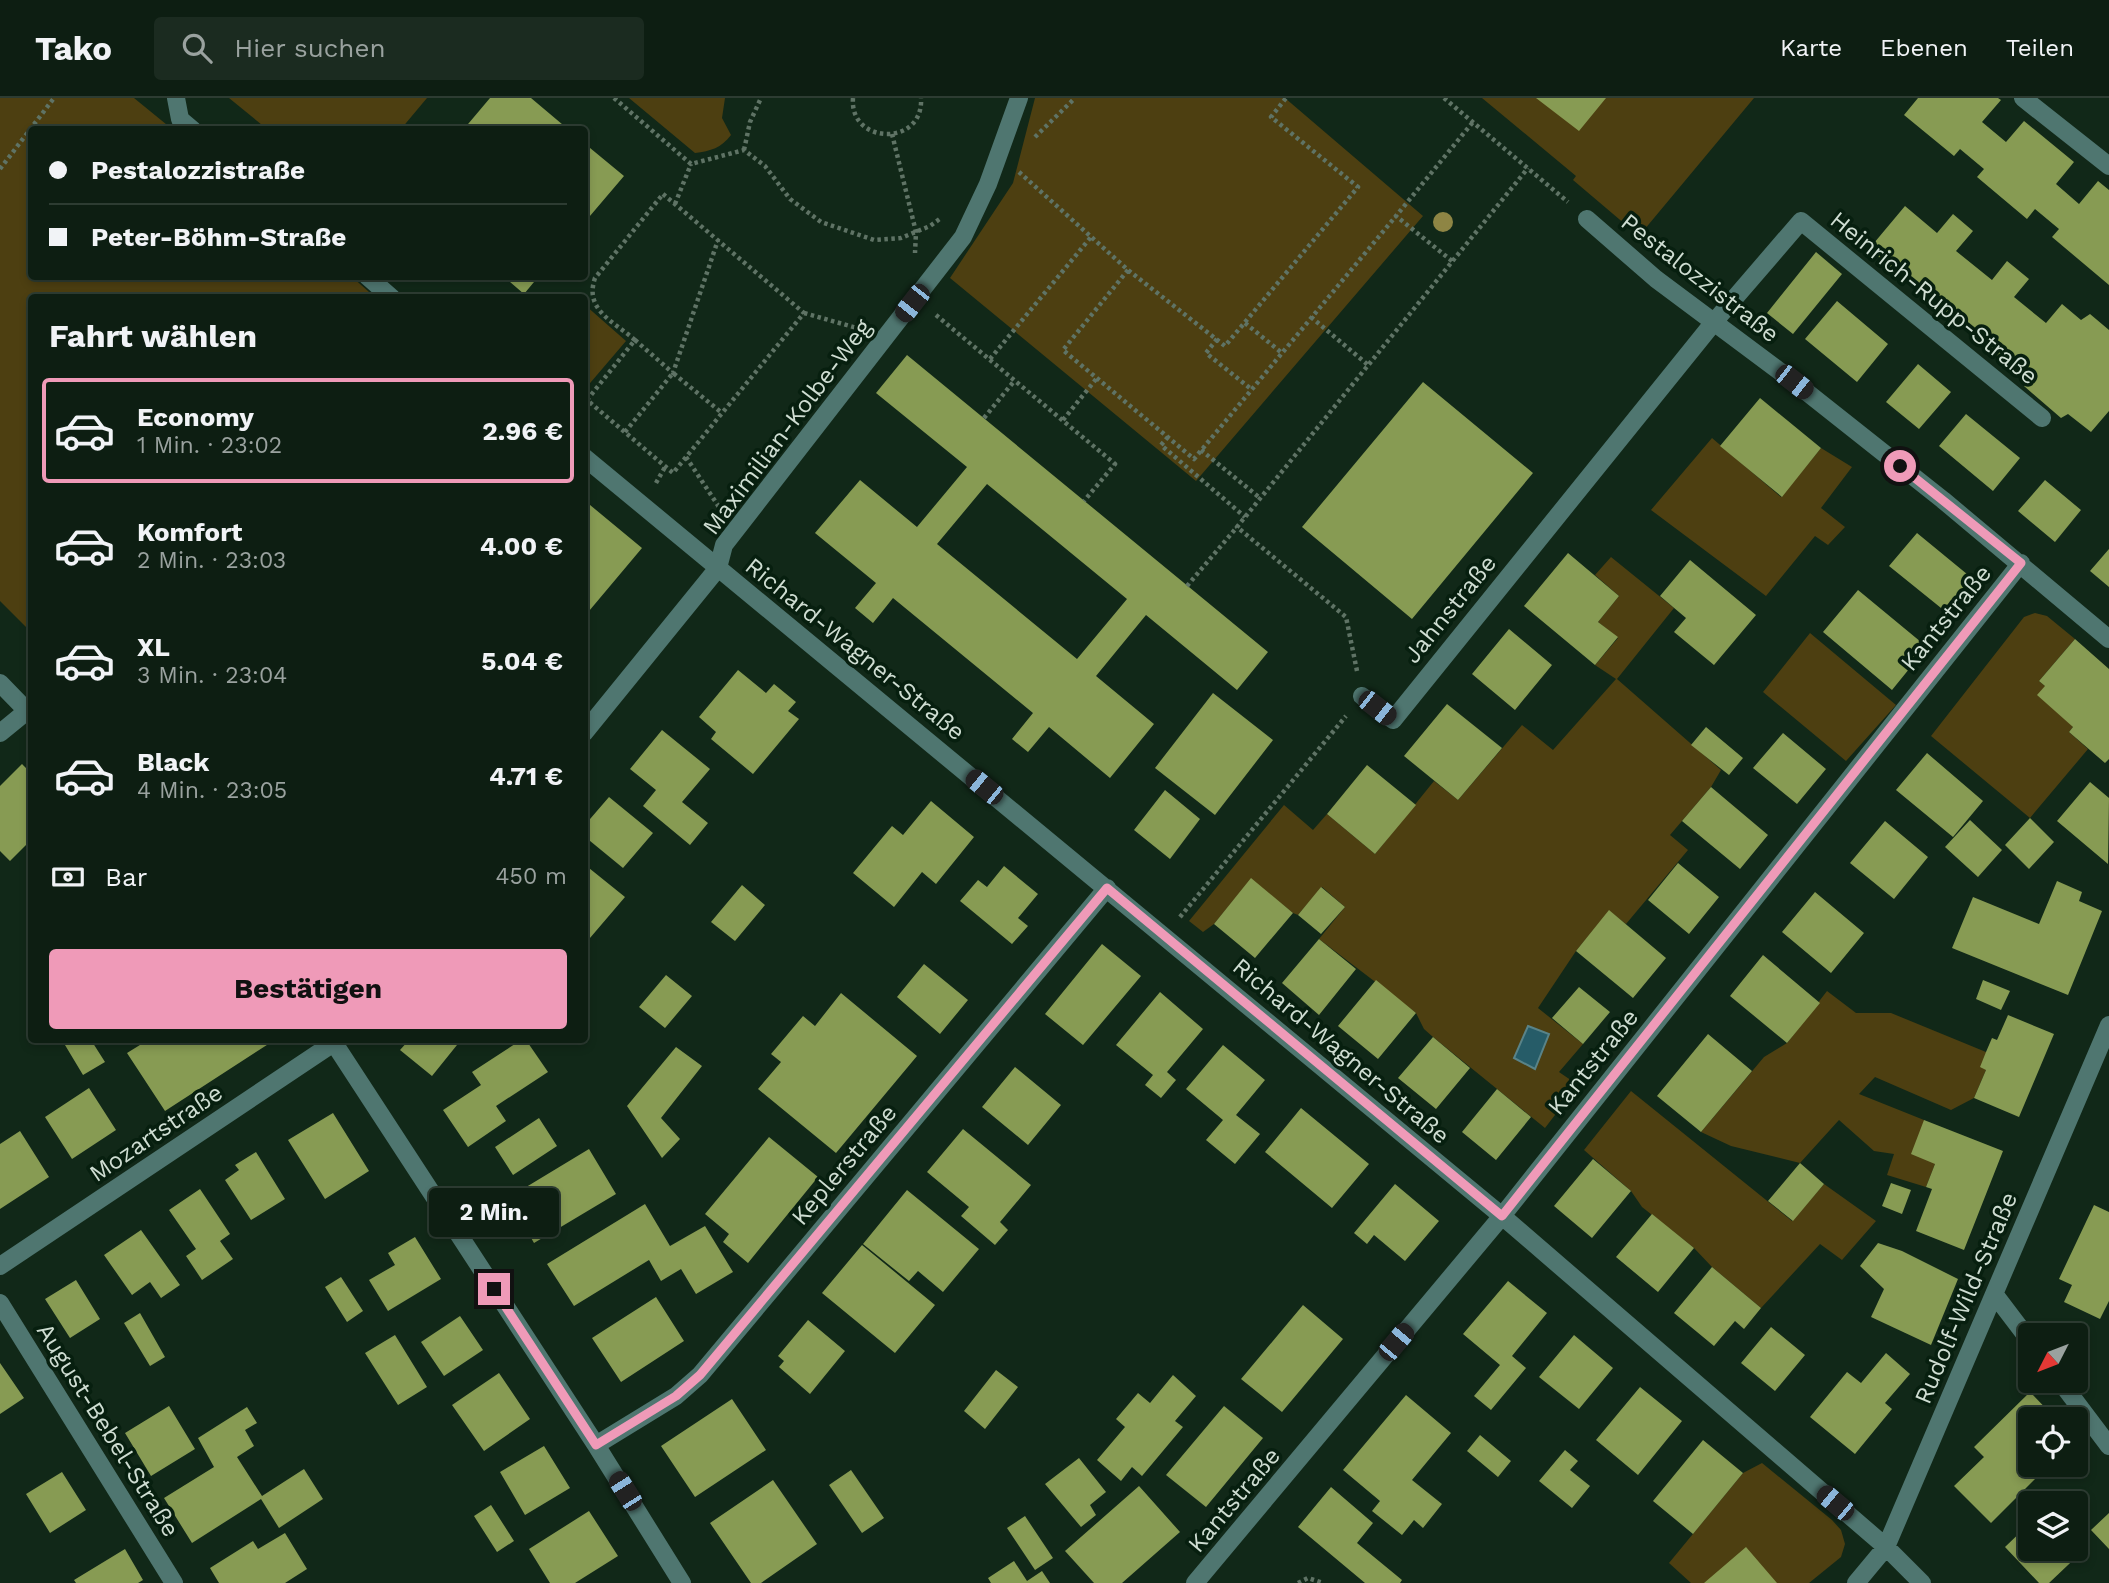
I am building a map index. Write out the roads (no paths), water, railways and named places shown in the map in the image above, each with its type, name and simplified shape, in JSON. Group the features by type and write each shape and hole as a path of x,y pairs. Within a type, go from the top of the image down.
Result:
{"street":[{"path":"176,98 180,119 188,126"},
{"name":"Maximilian-Kolbe-Weg","path":"718,568 724,545 963,237 989,184 1018,98"},
{"path":"2023,98 2109,166"},
{"name":"Pestalozzistraße","path":"1587,219 1656,279 1794,382 2021,563 2109,639"},
{"name":"Heinrich-Rupp-Straße","path":"1713,322 1801,220 2042,418"},
{"path":"372,280 388,294"},
{"name":"Jahnstraße","path":"1362,696 1393,720 1713,322"},
{"name":"Richard-Wagner-Straße","path":"588,460 1502,1216 1886,1546 1922,1583"},
{"name":"Kantstraße","path":"1195,1583 1502,1216 2021,563"},
{"path":"588,728 718,568"},
{"path":"0,683 28,713"},
{"path":"0,733 28,715"},
{"name":"Keplerstraße","path":"596,1445 676,1396 700,1375 1107,888"},
{"name":"Rudolf-Wild-Straße","path":"1856,1583 1886,1546 2109,1025"},
{"name":"Mozartstraße","path":"0,1266 332,1043"},
{"path":"336,1043 682,1583"},
{"path":"1995,1295 2018,1325"},
{"name":"August-Bebel-Straße","path":"0,1303 174,1583"},
{"path":"2069,1393 2109,1446"}],"water":[{"path":"1528,1026 1549,1034 1535,1069 1514,1058"}]}
